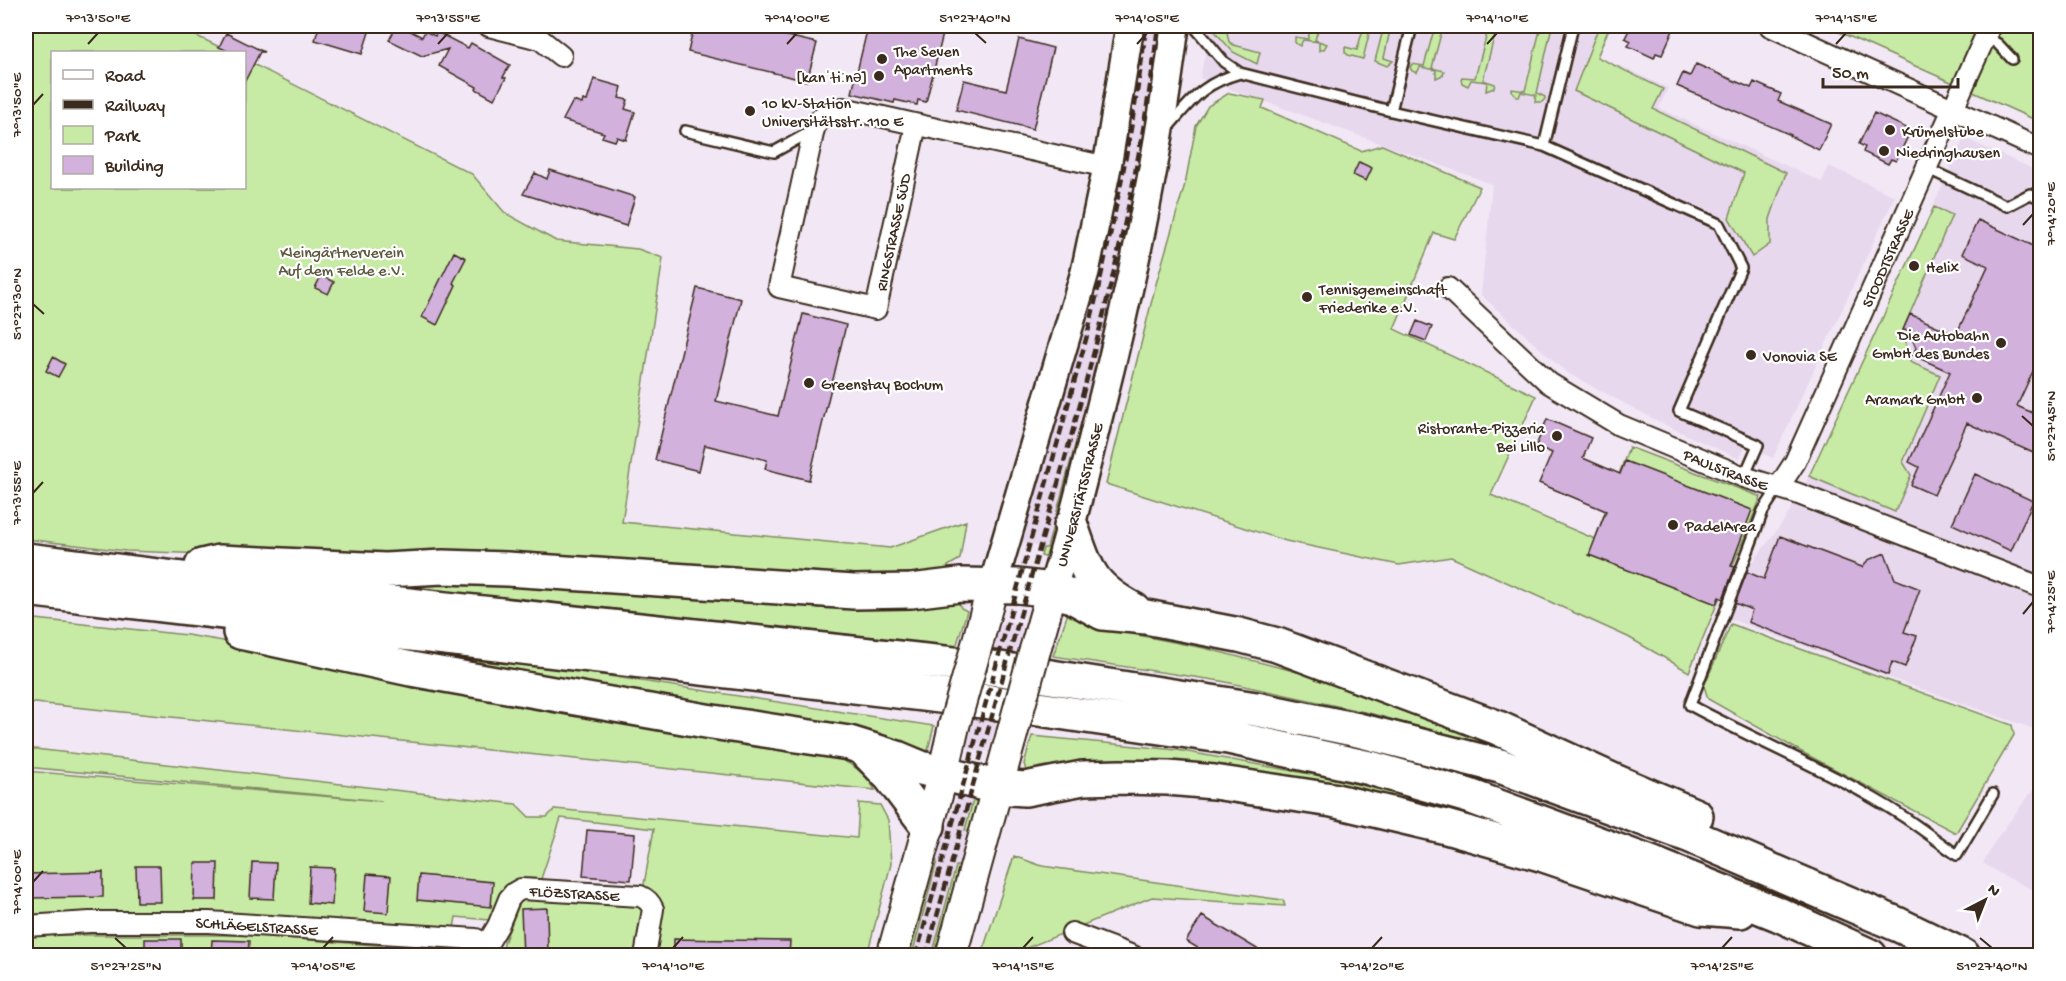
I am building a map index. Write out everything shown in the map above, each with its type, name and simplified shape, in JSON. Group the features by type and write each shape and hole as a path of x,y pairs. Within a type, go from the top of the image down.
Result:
{"highway":[{"path":"1071,526 1087,568 1101,589 1112,598 1146,616"},
{"path":"26,560 322,596 1000,669 1256,709 1358,730 1500,766 1691,836 1899,925 1963,956"},
{"path":"155,575 219,562 385,570 443,567 507,569 884,592 960,585 1052,590 1072,596 1103,613 1146,616 1277,645 1496,727 1866,892 1899,925"},
{"path":"26,589 992,702 1228,736 1370,768 1469,796 1653,864 1778,914 1870,956"},
{"path":"93,597 303,647 411,669 706,721 849,743 943,774 996,787 1025,789 1083,778 1168,778 1214,782 1332,800 1446,827 1544,855 1701,908 1778,914"},
{"path":"864,749 890,776 928,826"}],"main road":[{"path":"892,956 993,585 1085,272 1107,168 1130,26"},
{"name":"UNIVERSITÄTSSTRASSE","path":"951,956 996,787 1071,526 1117,343 1161,135 1175,26"}],"street":[{"path":"489,26 540,39 561,56"},
{"path":"1770,26 2040,148"},
{"name":"STOODTSTRASSE","path":"1778,488 1795,462 1988,31"},
{"name":"RINGSTRASSE SÜD","path":"843,108 916,125 876,309 778,287 814,129 819,119 827,112 843,108"},
{"path":"916,125 1107,168"},
{"name":"PAULSTRASSE","path":"1448,288 1549,383 1619,425 1744,477 1796,493 2040,587"},
{"name":"FLÖZSTRASSE","path":"487,951 509,899 514,892 521,889 646,898 653,909 645,956"},
{"name":"SCHLÄGELSTRASSE","path":"26,926 90,922 209,922 476,939 487,951"},
{"path":"1072,933 1134,956"}],"lane":[{"path":"1194,26 1224,62 1240,73 1544,146 1719,224 1741,268 1679,411 1758,445 1744,477"},
{"path":"1391,111 1412,26"},
{"path":"1544,146 1573,26"},
{"path":"1988,31 2012,59"},
{"path":"1161,135 1200,91 1222,78 1240,73"},
{"path":"685,131 774,152 814,129"},
{"path":"1926,168 2007,206 2030,194 2040,198"},
{"path":"1778,488 1763,511 1690,705 1812,766 1893,811 1957,855 1993,794"}],"shaded area":[{"path":"1140,26 1164,26 1149,132 1109,329 1095,372 1047,549 1019,541"},
{"path":"1211,26 1610,26 1598,56 1668,88 1659,108 1822,182 1829,166 1895,196 1773,458 1746,446 1739,459 1665,425 1567,373 1481,295 1492,184 1200,78"},
{"path":"1964,138 2040,172 2040,731 1730,619 1749,567 1786,518 1818,460"},
{"path":"1005,620 1022,625 1021,634 990,746 987,751 969,750 968,742 995,644 1000,626"},
{"path":"2040,781 2040,893 1983,863 1997,838"},
{"path":"958,793 974,797 965,830 973,832 964,866 955,866 932,955 912,956 922,919 931,859 940,823 948,825"}],"green space":[{"name":"Kleingärtnerverein Auf dem Felde e.V.","path":"26,26 176,26 228,51 51,51 51,189 246,189 246,61 472,174 505,213 556,241 638,249 663,258 622,522 890,548 966,521 960,559 948,566 951,574 940,581 126,551 26,539"},
{"path":"1311,26 1319,26 1315,40 1327,44 1324,49 1319,51 1319,42 1303,40 1300,46 1295,43 1295,37 1308,39"},
{"path":"1364,26 1371,26 1363,59 1348,55 1345,47 1357,50"},
{"path":"1384,26 1391,26 1384,58 1393,61 1387,66 1375,61"},
{"path":"1435,26 1443,26 1432,68 1444,71 1443,75 1436,78 1436,70 1420,67 1417,73 1410,67 1412,64 1424,66"},
{"path":"1489,26 1497,26 1483,80 1495,84 1494,88 1486,91 1487,82 1471,80 1468,86 1462,83 1461,79 1462,77 1475,78"},
{"path":"1541,26 1552,26 1537,93 1545,99 1542,102 1535,102 1536,95 1521,92 1519,97 1516,97 1512,89 1525,91"},
{"path":"1599,26 1610,26 1597,57 1663,89 1653,109 1786,173 1770,219 1770,244 1752,257 1729,218 1744,173 1574,91"},
{"path":"1826,26 2040,26 2040,122"},
{"path":"1211,27 1227,32 1229,42 1234,45 1260,52 1257,64 1233,52"},
{"path":"1229,93 1265,100 1262,108 1361,151 1382,145 1480,187 1454,239 1434,233 1394,329 1536,396 1491,495 1595,539 1629,447 1761,497 1689,672 1628,637 1451,557 1399,565 1286,541 1106,484 1156,284 1185,184 1196,126 1208,106"},
{"path":"1934,207 1952,215 1903,330 1910,362 1940,375 1903,462 1911,475 1895,512 1809,476"},
{"path":"1095,372 1098,373 1049,558 1041,556 1043,548 1047,548"},
{"path":"284,579 576,586 880,609 957,598 961,608 967,611 953,657"},
{"path":"1070,607 1097,623 1122,632 1204,648 1305,674 1490,736 1490,747 1369,713 1221,681 1053,656"},
{"path":"26,618 187,635 303,654 830,754 856,768 875,790 26,702"},
{"path":"1731,624 2012,725 2014,735 1956,833 1800,751 1708,699 1704,686"},
{"path":"299,632 400,644 934,726 927,754"},
{"path":"1032,736 1177,750 1326,777 1421,799 1535,834 1389,804 1027,773 1024,764"},
{"path":"26,748 516,804 529,817 547,817 555,809 857,838 859,803 880,805 888,820 891,864 867,955 503,955 504,943 522,897 641,901 654,829 561,818 541,879 528,878 511,882 502,892 490,920 456,917 454,928 206,912 26,916 26,771 382,801 26,767"},
{"path":"974,797 981,800 973,832 965,830"},
{"path":"1014,856 1042,866 1283,900 1285,906 1152,897 1024,949 1021,955 981,956"},
{"path":"931,859 937,861 912,955 906,956"},
{"path":"956,866 964,866 939,955 932,956"},
{"path":"26,935 251,935 433,950 433,956 26,956"}],"building":[{"path":"319,26 371,26 362,54 315,40"},
{"path":"397,26 422,37 425,31 435,36 437,32 468,48 471,43 510,65 503,77 506,78 494,99 439,66 448,49 422,56 389,40"},
{"path":"694,26 745,26 817,43 807,81 688,52"},
{"path":"868,26 945,26 926,102 918,100 917,105 895,100 894,103 852,93"},
{"path":"1631,26 1675,26 1662,55 1656,53 1654,58 1628,46 1631,41 1625,38"},
{"path":"226,33 264,52 260,52 246,79 246,51 228,51 219,47"},
{"path":"1019,39 1053,48 1033,129 956,110 964,80 1006,90"},
{"path":"1696,64 1751,88 1754,82 1781,94 1778,101 1831,124 1819,150 1791,135 1677,86 1683,73 1690,76"},
{"path":"594,79 622,87 619,98 628,100 625,109 635,112 626,140 617,137 615,141 602,137 604,133 563,120 573,101 582,104 583,100 587,101"},
{"path":"1874,113 1911,130 1896,161 1891,159 1888,164 1863,152 1865,147 1859,144"},
{"path":"1359,162 1372,168 1366,181 1353,175"},
{"path":"550,170 635,197 626,226 523,194 535,173 547,179"},
{"path":"1978,220 2040,249 2040,366 2034,369 2017,406 2040,416 2040,456 1967,423 1934,495 1911,485 1919,467 1909,462 1950,372 1912,355 1916,348 1909,331 1903,330 1910,314 1956,335 1988,266 1962,254"},
{"path":"454,252 466,258 453,283 456,285 437,325 422,317"},
{"path":"321,276 334,282 328,294 315,288"},
{"name":"Greenstay Bochum","path":"697,288 741,299 716,401 778,416 803,314 846,325 809,480 765,469 767,460 705,445 699,471 655,460"},
{"path":"1417,321 1432,327 1426,341 1411,335"},
{"path":"53,357 65,364 58,377 46,371"},
{"name":"PadelArea","path":"1547,419 1591,438 1583,458 1620,474 1625,461 1752,510 1731,566 1735,567 1723,599 1719,597 1716,604 1589,555 1606,511 1539,483 1552,453 1536,446"},
{"path":"1975,474 2033,501 2011,551 1952,524"},
{"path":"1780,536 1862,567 1868,560 1885,553 1895,579 1920,589 1904,632 1917,636 1905,667 1892,662 1888,675 1748,622 1752,610 1735,603 1747,572 1764,579"},
{"path":"587,830 635,834 631,880 583,876"},
{"path":"252,862 276,863 274,899 250,898"},
{"path":"195,863 218,863 217,900 194,900"},
{"path":"136,866 160,866 161,902 137,902"},
{"path":"310,867 334,868 332,905 308,903"},
{"path":"103,872 103,897 26,898 26,874"},
{"path":"367,874 391,876 388,913 364,911"},
{"path":"419,875 493,882 491,907 417,900"},
{"path":"547,908 548,956 523,956 521,909"},
{"path":"1202,916 1269,956 1211,956 1186,941"},
{"path":"145,939 181,939 181,956 145,956"},
{"path":"674,939 790,941 789,956 674,956"},
{"path":"212,940 249,941 248,956 211,956"}],"railway":[{"path":"916,956 1088,332 1122,179 1146,26"},
{"path":"926,956 1105,310 1136,169 1158,26"}],"place":[{"name":"The Seven Apartments","path":"882,59"},
{"name":"[kanˈtiːnə]","path":"879,76"},
{"name":"10 kV-Station Universitätsstr. 110 E","path":"750,111"},
{"name":"Krümelstube","path":"1890,130"},
{"name":"Niedringhausen","path":"1884,151"},
{"name":"Helix","path":"1914,266"},
{"name":"Tennisgemeinschaft Friederike e.V.","path":"1307,297"},
{"name":"Die Autobahn GmbH des Bundes","path":"2001,343"},
{"name":"Vonovia SE","path":"1751,355"},
{"name":"Greenstay Bochum","path":"809,383"},
{"name":"Aramark GmbH","path":"1977,398"},
{"name":"Ristorante-Pizzeria Bei Lillo","path":"1557,436"},
{"name":"PadelArea","path":"1673,525"}]}
